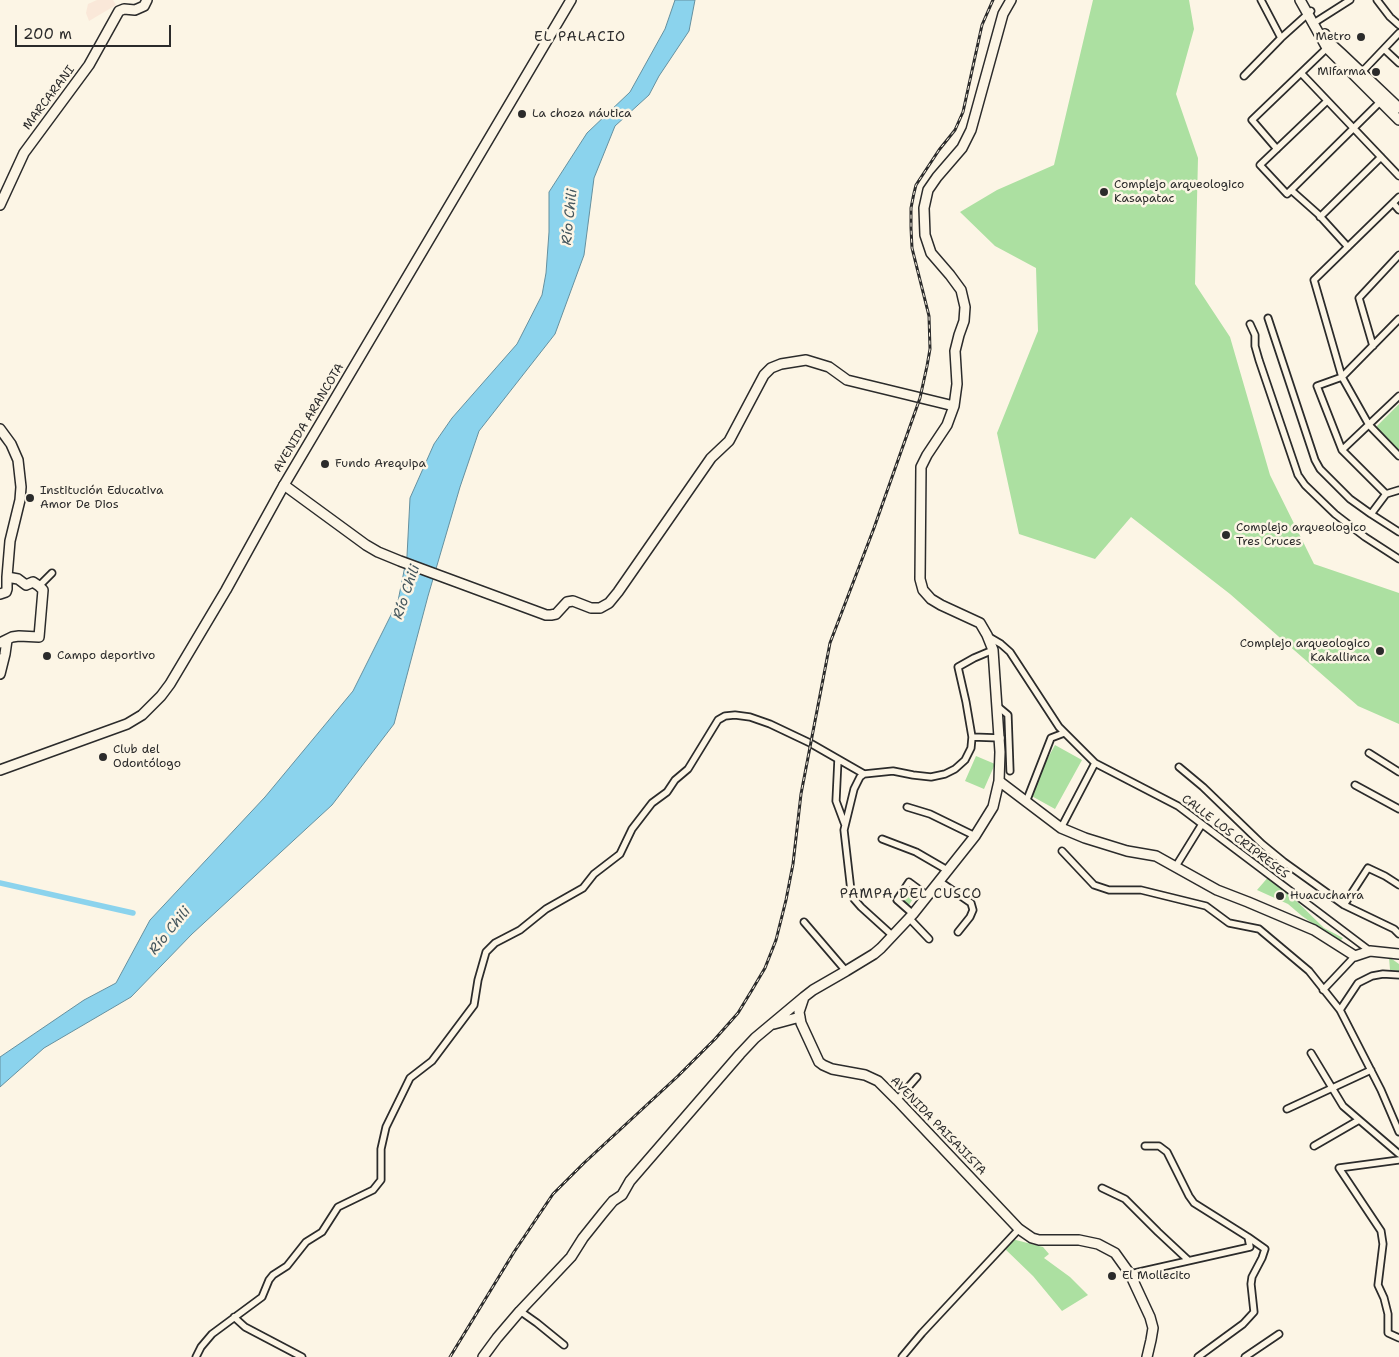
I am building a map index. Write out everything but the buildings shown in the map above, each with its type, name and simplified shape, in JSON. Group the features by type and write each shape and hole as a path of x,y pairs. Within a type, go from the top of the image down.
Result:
{"main road":[{"name":"MARCARANI","path":"0,205 24,153 89,65 119,11 124,9 135,10 144,6 147,0"},
{"name":"AVENIDA ARANCOTA","path":"0,770 127,724 142,715 170,684 226,590 284,485 571,0"},
{"path":"993,807 999,781 1004,738 996,705 992,650 987,635 980,623 931,599 923,590 920,579 921,466 926,455 947,425 954,406 956,384 955,351 958,335 964,321 962,290 931,253 925,235 924,208 928,190 962,148 971,130 1003,14 1011,0"},
{"path":"1300,0 1317,21 1329,46"},
{"path":"1305,0 1309,12 1329,46 1383,98 1399,120"},
{"path":"1383,98 1399,108"},
{"path":"284,485 366,545 400,561 546,615 556,614 567,602 573,600 591,608 600,608 609,603 711,458 729,441 764,375 770,368 781,364 806,360 829,367 848,380 954,406"},
{"path":"0,429 16,453 21,479 20,500 10,541 7,589 6,592 0,594"},
{"path":"0,674 5,654 3,642 12,637 19,636 39,637 43,594 43,590 33,582 26,585 18,579 7,577"},
{"path":"999,781 1061,828 1127,851 1156,856 1217,890 1314,930 1355,956 1370,951 1399,954"},
{"path":"484,1357 492,1344 520,1311 571,1257 613,1201 622,1195 630,1181 755,1038 813,990 874,954 893,936 928,896 975,836 1000,797 1007,793 1013,793"},
{"path":"772,1025 800,1017 801,1004 804,997"},
{"name":"AVENIDA PAISAJISTA","path":"800,1017 819,1062 832,1069 865,1075 878,1081 1019,1229 1032,1238 1039,1240 1079,1240 1098,1244 1115,1253 1130,1274 1150,1317 1153,1328 1147,1357"}],"street":[{"path":"1260,0 1281,38"},
{"path":"1317,21 1350,0"},
{"path":"1377,0 1399,25"},
{"path":"1244,76 1309,12"},
{"path":"1359,75 1399,33"},
{"path":"1277,149 1252,120 1329,46"},
{"path":"1384,49 1399,63"},
{"path":"1301,73 1399,176"},
{"path":"1289,192 1383,98"},
{"path":"1327,100 1260,165 1320,217 1348,247"},
{"path":"1320,217 1381,157"},
{"path":"1399,197 1314,280 1342,377 1369,425 1399,456"},
{"path":"1393,203 1399,210"},
{"path":"1373,346 1359,298 1398,257"},
{"path":"1268,318 1315,460 1320,469 1350,499 1399,532"},
{"path":"1386,494 1342,450 1318,386 1342,377 1399,319"},
{"path":"1250,324 1259,360 1298,475 1305,485 1335,514 1365,537 1399,559"},
{"path":"1342,450 1399,396"},
{"path":"1371,514 1386,494 1399,490"},
{"path":"39,586 52,573"},
{"name":"CALLE LOS CRIPRESES","path":"987,635 1010,652 1064,733 1095,763 1178,806 1370,951"},
{"path":"893,936 861,907 854,899 851,891 844,830 854,789 860,777 864,774 893,771 931,777 945,774 955,769 965,760 971,748 972,737 958,667 992,650"},
{"path":"196,1357 200,1347 212,1334 262,1297 269,1280 287,1266 306,1242 322,1232 338,1207 373,1190 381,1180 381,1149 386,1127 410,1078 432,1061 474,1005 478,980 486,952 495,943 520,930 546,909 583,888 594,874 620,854 632,829 652,803 667,792 675,780 688,769 718,720 725,716 735,715 750,717 770,724 810,743 864,774"},
{"path":"1026,802 1051,738 1064,733"},
{"path":"972,737 1004,738 1010,771"},
{"path":"1369,753 1399,772"},
{"path":"838,759 836,801 845,826"},
{"path":"1061,828 1095,763"},
{"path":"1179,767 1284,862 1344,905 1394,929 1399,934"},
{"path":"1355,786 1399,809"},
{"path":"907,807 930,814 975,836"},
{"path":"1176,866 1202,824"},
{"path":"882,839 916,852 947,870"},
{"path":"1062,851 1094,885 1109,890 1141,890 1206,906 1229,923 1259,929 1309,971 1340,1010 1381,1090 1399,1132"},
{"path":"1344,905 1368,868 1399,885"},
{"path":"939,881 971,903 973,910 970,917 958,932"},
{"path":"928,896 909,882 897,900 929,939"},
{"path":"804,922 846,972"},
{"path":"1323,990 1355,956"},
{"path":"1340,1010 1358,983 1372,976 1383,974 1399,975"},
{"path":"1311,1053 1343,1106 1399,1154"},
{"path":"1287,1109 1371,1070"},
{"path":"897,1100 917,1077"},
{"path":"1314,1146 1360,1120"},
{"path":"1145,1146 1159,1146 1167,1152 1194,1203 1265,1249 1252,1277 1254,1312 1243,1324 1198,1357"},
{"path":"1399,1160 1339,1168 1381,1231 1383,1244 1378,1285 1388,1314 1388,1333 1399,1338"},
{"path":"1102,1188 1125,1198 1188,1260"},
{"path":"902,1357 1019,1229"},
{"path":"1130,1274 1250,1247 1248,1238"},
{"path":"520,1311 564,1345"},
{"path":"234,1318 245,1327 302,1357"},
{"path":"1245,1357 1279,1334"}],"shaded area":[{"path":"97,0 113,0 116,5 89,21 86,13 88,4"}],"green space":[{"path":"1093,0 1189,0 1194,29 1176,94 1198,158 1195,284 1230,337 1270,475 1314,564 1399,593 1399,724 1358,706 1230,594 1131,517 1095,559 1019,534 997,433 1038,331 1036,268 995,246 960,212 997,190 1054,165"},
{"path":"1399,404 1399,451 1376,427"},
{"path":"1055,745 1082,760 1055,809 1028,794"},
{"path":"976,756 995,764 984,789 965,781"},
{"name":"Huacucharra","path":"1270,875 1324,928 1343,938 1339,942 1288,904 1257,890"},
{"path":"910,885 918,891 909,905 900,899"},
{"path":"1389,957 1399,964 1399,971 1390,970"},
{"path":"1012,1239 1043,1247 1049,1254 1044,1258 1070,1277 1088,1295 1062,1311 1033,1276 1004,1248"}],"water":[{"name":"Río Chili","path":"675,0 695,0 689,31 659,76 649,95 615,126 594,178 584,255 555,334 479,431 460,487 428,596 394,724 332,805 192,934 131,997 44,1048 0,1087 0,1057 84,1000 116,983 150,920 265,797 353,691 398,601 407,556 410,498 434,444 452,418 517,344 542,295 546,273 549,232 549,192 587,133 630,92 665,29"}],"waterway":[{"path":"0,883 133,913"}],"railway":[{"path":"450,1357 514,1252 553,1194 715,1039 738,1013 765,968 776,940 786,900 793,864 801,794 830,643 874,528 920,398 927,366 930,349 929,316 912,248 911,208 914,193 916,185 955,130 963,112 982,25 993,0"}],"place":[{"name":"Metro","path":"1361,37"},
{"name":"Mifarma","path":"1376,72"},
{"name":"La choza náutica","path":"522,114"},
{"name":"Complejo arqueologico Kasapatac","path":"1104,192"},
{"name":"Fundo Arequipa","path":"325,464"},
{"name":"Institución Educativa Amor De Dios","path":"30,498"},
{"name":"Complejo arqueologico Tres Cruces","path":"1226,535"},
{"name":"Complejo arqueologico Kakallinca","path":"1380,651"},
{"name":"Campo deportivo","path":"47,656"},
{"name":"Club del Odontólogo","path":"103,757"},
{"name":"Huacucharra","path":"1280,896"},
{"name":"El Mollecito","path":"1112,1276"}],"district":[{"name":"EL PALACIO","path":"580,37"},
{"name":"PAMPA DEL CUSCO","path":"911,894"}]}
